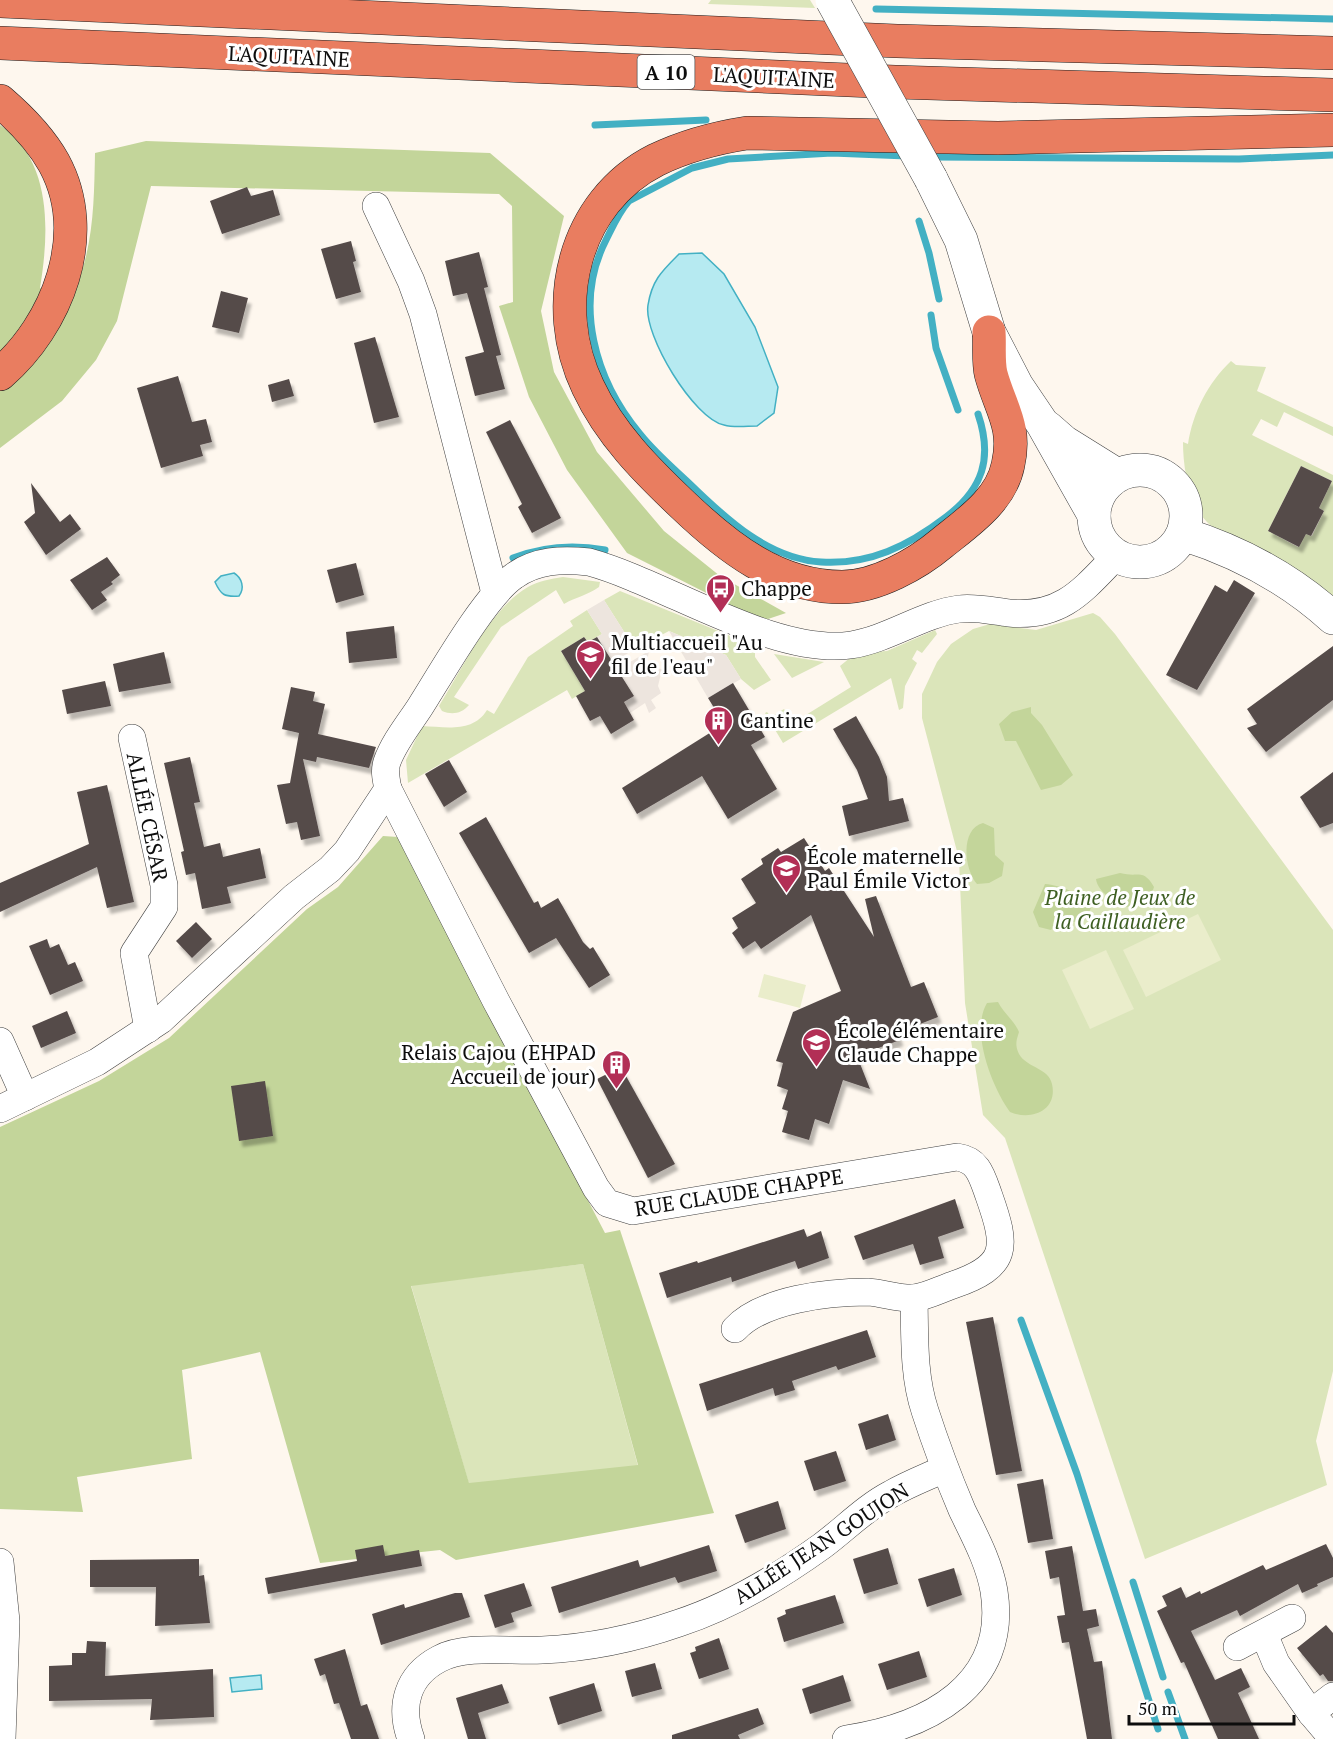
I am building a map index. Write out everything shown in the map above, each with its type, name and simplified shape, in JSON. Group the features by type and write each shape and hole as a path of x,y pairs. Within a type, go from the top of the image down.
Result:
{"highway":[{"name":"L'AQUITAINE","path":"0,1 897,41 1333,53"},
{"name":"L'AQUITAINE","path":"0,43 895,82 1333,95"},
{"path":"0,101 41,141 55,165 64,190 69,218 69,249 57,297 44,324 27,348 0,374"},
{"path":"989,332 990,372 1007,414 1011,444 1008,467 998,490 981,511 928,555 872,581 845,587 820,585 789,578 760,566 710,531 645,467 618,437 587,385 570,330 568,302 584,234 600,206 617,189 655,161 712,139 747,133 998,138 1333,130"}],"street":[{"path":"832,0 931,179 961,240 989,332 1017,386 1042,423 1094,515"},
{"path":"376,206 411,281 423,314 495,593"},
{"path":"1042,423 1064,442 1117,475"},
{"path":"1131,470 1148,470 1163,475 1174,483 1186,507 1187,521 1183,534 1174,548 1154,560 1131,562 1116,556 1104,545 1096,531 1094,515 1096,500 1104,486 1117,475 1131,470"},
{"path":"1183,534 1240,555 1265,568 1315,602 1333,618"},
{"path":"0,1109 97,1062 148,1029 294,897 330,869 346,851 388,789 385,768 392,751 495,593 511,578 539,564 556,561 589,562 789,640 815,645 851,645 946,611 978,608 1024,614 1055,608 1080,593 1116,556"},
{"name":"ALLÉE CÉSAR","path":"132,738 164,885 164,907 134,953 148,1029"},
{"name":"RUE CLAUDE CHAPPE","path":"388,789 496,1001 596,1188 607,1203 633,1212 957,1157 966,1158 979,1170 1002,1233 997,1260 986,1271 971,1279 914,1298"},
{"path":"0,1041 25,1097"},
{"path":"735,1329 751,1314 789,1301 869,1292 914,1298 915,1361 918,1385 944,1469 985,1561 994,1590 996,1619 990,1648 979,1672 957,1697 932,1714 904,1725 846,1739"},
{"name":"ALLÉE JEAN GOUJON","path":"411,1739 405,1721 404,1701 411,1684 423,1669 440,1658 458,1653 542,1650 590,1644 640,1635 705,1614 789,1568 890,1494 944,1469"},
{"path":"0,1562 6,1621 2,1739"},
{"path":"1238,1647 1292,1618"},
{"path":"1264,1634 1276,1663 1311,1713 1333,1739"},
{"path":"1311,1713 1333,1696"}],"green space":[{"path":"711,0 810,0 815,8 708,4"},
{"path":"0,125 17,140 30,158 38,178 45,222 40,288 73,294 89,242 95,153 146,141 490,153 564,216 541,311 554,372 597,452 664,531 720,576 786,613 762,621 627,553 567,470 529,397 499,306 513,302 512,206 499,194 151,186 117,321 96,360 62,401 0,448"},
{"path":"1231,361 1236,365 1266,367 1257,391 1333,427 1333,436 1284,412 1277,427 1261,419 1252,435 1333,475 1333,605 1210,525 1192,498 1184,464 1183,442 1188,444 1198,409 1209,388","holes":["1301,466 1332,481 1319,508 1324,511 1312,536 1306,534 1298,547 1268,531"]},
{"path":"563,577 600,582 599,587 564,604 556,590 501,627 454,697 469,705 456,713 442,711 439,706 478,641 501,610 528,587 545,580"},
{"path":"620,591 755,646 755,657 771,680 754,690 741,679 726,655 669,631 635,649 604,600"},
{"path":"587,610 602,634 588,642 584,637 561,651 585,691 572,699 567,690 408,783 406,760 422,726 458,727 474,722 487,710 494,714 528,657 573,626 570,621"},
{"name":"Plaine de Jeux de la Caillaudière","path":"1093,613 1100,617 1115,634 1333,930 1333,1371 1316,1441 1327,1485 1145,1559 1005,1138 983,1115 965,1003 959,859 922,718 922,694 937,662 951,644 973,629 990,624 1036,630"},
{"path":"935,630 937,634 922,653 917,650 912,659 917,663 905,686 903,708 899,710 891,678 783,743 765,713 767,712 771,717 784,709 793,723 851,687 840,666 856,653 887,651"},
{"path":"774,654 824,662 792,678"},
{"path":"1031,707 1031,713 1042,725 1073,775 1061,785 1041,790 1016,741 1005,741 999,724 1012,712"},
{"path":"983,823 994,828 995,855 1004,863 1002,876 989,883 977,884 969,869 966,850 971,833"},
{"path":"383,836 398,837 605,1233 620,1230 714,1513 456,1560 440,1550 320,1563 260,1352 182,1370 192,1459 77,1477 83,1512 0,1509 0,1127 99,1081 169,1038 307,909 338,887","holes":["583,1264 638,1465 469,1483 411,1286"]},
{"path":"1120,873 1147,878 1154,887 1151,896 1127,907 1122,907 1112,901 1097,884 1096,879"},
{"path":"1045,884 1064,888 1083,898 1091,908 1085,920 1073,922 1061,919 1051,930 1039,927 1033,912"},
{"path":"1198,914 1221,960 1146,997 1123,950"},
{"path":"1106,950 1134,1009 1090,1029 1062,970"},
{"path":"764,974 806,985 800,1008 758,997"},
{"path":"998,1002 1019,1032 1016,1043 1019,1054 1047,1075 1052,1084 1051,1101 1047,1107 1034,1114 1010,1112 996,1088 985,1059 982,1043 982,1015 987,1003"},
{"path":"583,1264 638,1466 469,1484 411,1285"}],"shaded area":[{"path":"604,600 635,649 613,662 597,637 602,634 587,610"},
{"path":"669,631 726,655 741,679 708,698"},
{"path":"649,651 646,667 662,669 658,686 661,693 651,700 656,708 649,713 645,703 630,713 624,702 634,696 618,669"}],"water":[{"path":"702,253 724,274 755,327 778,387 774,413 757,426 724,425 699,408 673,374 654,336 648,305 655,282 679,254"},
{"path":"234,573 242,583 239,596 226,595 219,590 215,582 221,576"},
{"path":"261,1675 262,1689 232,1692 230,1678"}],"building":[{"path":"247,187 251,196 273,190 280,215 222,234 210,201"},
{"path":"351,241 356,261 353,262 361,292 336,299 321,249"},
{"path":"479,252 488,287 484,288 501,355 496,356 505,389 475,396 465,357 484,352 467,293 453,296 445,261"},
{"path":"221,291 248,298 239,333 212,327"},
{"path":"375,337 399,417 374,423 354,343"},
{"path":"178,376 192,422 206,419 212,442 200,445 203,456 161,468 137,388"},
{"path":"289,379 294,396 272,402 268,385"},
{"path":"510,420 561,518 532,533 518,507 522,504 486,432"},
{"path":"1301,466 1332,481 1319,508 1324,511 1311,536 1306,534 1299,547 1268,531"},
{"path":"31,483 60,522 70,514 81,529 46,555 24,522 35,513"},
{"path":"107,557 120,575 111,582 113,584 101,592 107,600 92,610 70,580"},
{"path":"356,563 364,595 336,603 327,570"},
{"path":"1234,580 1255,593 1197,690 1166,675 1215,585 1227,592"},
{"path":"394,626 397,658 349,663 346,632"},
{"name":"Multiaccueil \"Au fil de l'eau\"","path":"584,637 588,642 597,637 634,696 624,702 634,720 611,734 600,716 590,721 576,696 585,691 561,651"},
{"path":"1333,646 1333,700 1266,752 1247,728 1257,724 1247,709"},
{"path":"164,652 171,683 119,692 113,664"},
{"path":"105,681 111,706 67,714 62,690"},
{"name":"Cantine","path":"733,683 765,737 751,745 777,789 728,819 702,776 637,814 622,788 724,724 708,698"},
{"path":"291,687 315,692 313,701 325,704 318,734 376,747 369,768 317,757 316,762 303,759 320,836 301,840 297,822 286,824 277,785 290,783 299,733 282,729"},
{"path":"856,716 879,757 887,777 889,801 903,798 909,821 849,836 842,806 868,799 857,770 833,729"},
{"path":"190,757 200,802 194,803 204,847 220,843 223,857 260,848 266,878 227,887 231,903 202,909 195,873 186,875 181,852 184,851 164,763"},
{"path":"449,760 467,792 444,807 425,774"},
{"path":"1333,772 1333,823 1320,828 1300,797"},
{"path":"107,785 134,902 107,908 97,867 0,912 0,883 89,844 77,792"},
{"path":"486,817 534,903 538,901 541,908 558,898 583,942 590,949 593,947 610,975 589,988 556,938 529,953 459,833"},
{"path":"804,838 825,871 829,868 874,937 865,899 876,896 911,987 924,982 938,1017 897,1033 900,1040 857,1056 870,1089 843,1080 829,1124 815,1119 809,1140 782,1132 788,1111 782,1109 788,1090 777,1086 783,1063 776,1061 793,1012 841,991 811,915 761,949 755,941 743,949 732,933 738,928 732,918 756,903 741,879 763,864 761,859 778,848 781,852"},
{"path":"196,922 212,939 192,958 176,941"},
{"path":"47,939 50,948 59,944 68,965 75,962 83,981 50,995 29,946"},
{"path":"67,1011 76,1033 41,1048 32,1026"},
{"path":"621,1067 675,1164 648,1178 597,1079"},
{"path":"265,1081 273,1136 239,1141 231,1086"},
{"path":"955,1199 964,1228 938,1237 944,1258 920,1265 913,1244 863,1260 854,1236"},
{"path":"804,1229 807,1237 821,1231 829,1258 798,1269 795,1261 732,1282 731,1277 667,1298 659,1273"},
{"path":"993,1317 1022,1471 996,1475 966,1322"},
{"path":"867,1330 876,1357 838,1370 836,1366 792,1381 795,1390 775,1396 773,1388 707,1411 699,1384"},
{"path":"888,1414 896,1440 866,1450 858,1424"},
{"path":"836,1451 846,1481 814,1491 804,1461"},
{"path":"1043,1479 1053,1539 1028,1543 1017,1484"},
{"path":"778,1501 786,1529 745,1543 735,1515"},
{"path":"1326,1544 1333,1558 1333,1577 1302,1593 1298,1584 1240,1616 1237,1610 1191,1631 1215,1680 1241,1668 1250,1687 1238,1693 1259,1739 1218,1739 1184,1662 1181,1663 1157,1611 1167,1606 1162,1596 1181,1587 1186,1598 1200,1591 1201,1594 1263,1565 1266,1570"},
{"path":"383,1545 385,1556 419,1550 422,1566 268,1594 265,1578 357,1561 355,1550"},
{"path":"709,1545 717,1571 678,1583 675,1577 559,1613 551,1587 638,1560 640,1567"},
{"path":"1072,1546 1083,1611 1096,1609 1099,1626 1087,1629 1094,1662 1102,1661 1112,1739 1087,1739 1069,1642 1062,1643 1057,1616 1065,1615 1059,1577 1050,1579 1045,1551"},
{"path":"888,1548 898,1584 864,1594 853,1559"},
{"path":"199,1559 199,1576 204,1575 210,1623 155,1626 156,1587 90,1587 90,1560"},
{"path":"954,1568 962,1595 927,1607 918,1579"},
{"path":"524,1583 532,1606 511,1613 514,1622 495,1628 484,1595"},
{"path":"462,1593 470,1617 381,1645 372,1614 404,1604 405,1608"},
{"path":"835,1595 844,1623 784,1642 777,1618 786,1614 785,1610"},
{"path":"1326,1625 1333,1633 1333,1681 1328,1681 1323,1674 1320,1676 1297,1648"},
{"path":"719,1638 729,1669 699,1679 690,1653 696,1651 695,1647"},
{"path":"87,1641 106,1642 105,1676 213,1669 214,1717 150,1720 152,1699 49,1701 49,1666 72,1665 72,1653 86,1653"},
{"path":"345,1649 361,1706 367,1704 379,1739 351,1739 339,1703 334,1704 325,1674 320,1676 314,1659"},
{"path":"919,1651 927,1677 887,1690 878,1664"},
{"path":"655,1663 662,1689 632,1697 625,1671"},
{"path":"843,1675 851,1701 810,1714 802,1689"},
{"path":"594,1683 602,1711 558,1725 549,1697"},
{"path":"502,1684 509,1703 478,1713 486,1739 468,1739 456,1698"},
{"path":"758,1708 764,1724 738,1735 740,1739 672,1739 672,1735"}],"waterway":[{"path":"876,9 1333,19"},
{"path":"595,125 706,120"},
{"path":"907,156 832,153 728,159 692,168 629,201 614,224 596,264 591,290 590,315 594,341 611,390 624,413 652,448 734,524 767,546 802,559 839,562 872,557 903,545 946,517 969,495 981,472 985,445 978,414"},
{"path":"930,157 1239,159 1333,155"},
{"path":"919,221 939,299"},
{"path":"931,315 936,348 958,410"},
{"path":"513,558 559,547 605,550"},
{"path":"1021,1320 1077,1474 1158,1729"},
{"path":"1133,1582 1163,1677"},
{"path":"1168,1692 1185,1739"}],"place":[{"name":"Chappe","path":"720,614"},
{"name":"Multiaccueil \"Au fil de l'eau\"","path":"590,680"},
{"name":"Cantine","path":"719,746"},
{"name":"École maternelle Paul Émile Victor","path":"786,894"},
{"name":"École élémentaire Claude Chappe","path":"816,1068"},
{"name":"Relais Cajou (EHPAD Accueil de jour)","path":"617,1090"}]}
